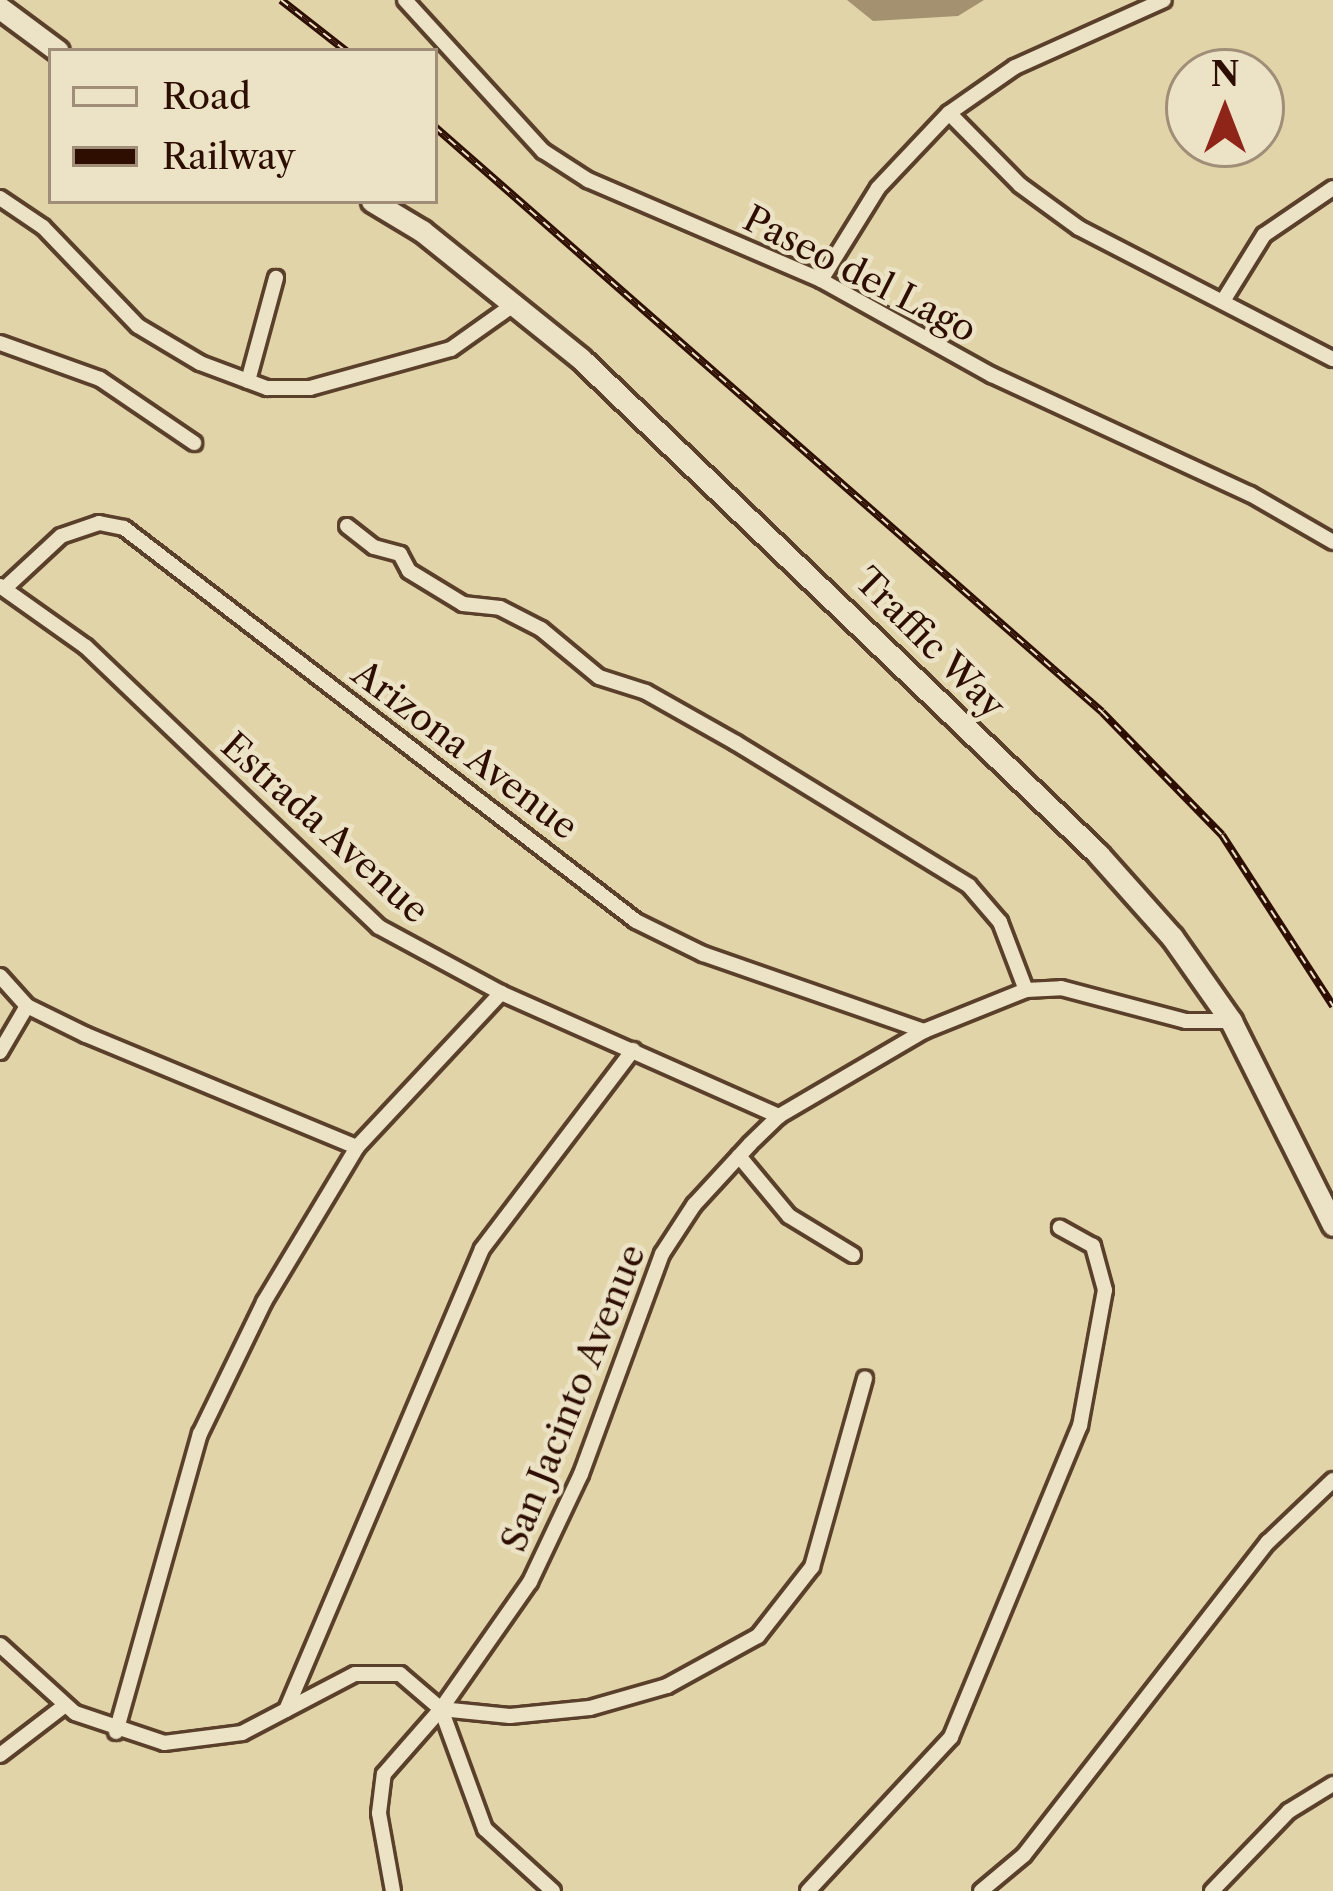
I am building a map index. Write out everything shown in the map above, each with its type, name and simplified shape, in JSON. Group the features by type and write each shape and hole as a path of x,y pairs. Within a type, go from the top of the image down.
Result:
{"street":[{"name":"Paseo del Lago","path":"405,0 543,151 618,195 821,280 992,375 1250,494 1333,542"},
{"path":"821,280 878,188 949,112 1015,68 1164,0"},
{"path":"0,8 54,48"},
{"path":"949,112 1048,208 1333,359"},
{"path":"1223,301 1264,235 1333,188"},
{"path":"0,198 43,227 118,312 172,349 248,381 310,388 372,365 430,356 499,322 516,303"},
{"name":"Traffic Way","path":"376,204 516,303 792,553 1098,854 1172,937 1231,1021 1333,1225"},
{"path":"248,381 276,278"},
{"path":"0,343 100,379 194,443"},
{"name":"Arizona Avenue","path":"3,587 61,536 99,523 124,528 636,921 703,954 924,1031"},
{"path":"347,526 374,547 400,554 409,571 463,604 500,608 541,628 599,676 718,733 969,886 1000,922 1026,990"},
{"name":"Estrada Avenue","path":"3,587 86,647 379,927 501,993 779,1116"},
{"path":"0,976 27,1006 358,1147"},
{"name":"San Jacinto Avenue","path":"393,1891 380,1790 400,1749 441,1709 494,1639 562,1519 662,1254 694,1204 739,1156 779,1116 924,1031 1026,990 1060,988 1186,1021 1231,1021"},
{"path":"116,1732 200,1434 263,1302 358,1147 501,993"},
{"path":"0,1052 27,1006"},
{"path":"286,1710 482,1249 633,1050"},
{"path":"739,1156 789,1216 853,1255"},
{"path":"808,1891 951,1737 1080,1426 1106,1291 1093,1246 1060,1228"},
{"path":"441,1709 510,1716 590,1708 667,1686 758,1636 812,1568 865,1378"},
{"path":"1329,1484 1333,1505"},
{"path":"980,1891 1024,1855 1268,1542 1329,1484"},
{"path":"0,1645 64,1706 116,1732 205,1742 286,1710 341,1678 376,1670 409,1679 441,1709 485,1829 553,1891"},
{"path":"0,1755 64,1706"},
{"path":"1212,1891 1289,1811 1333,1784"}],"shaded area":[{"path":"847,0 984,0 958,16 873,21"}],"railway":[{"path":"281,0 342,48"},
{"path":"438,130 1102,712 1222,835 1333,1006"}]}
